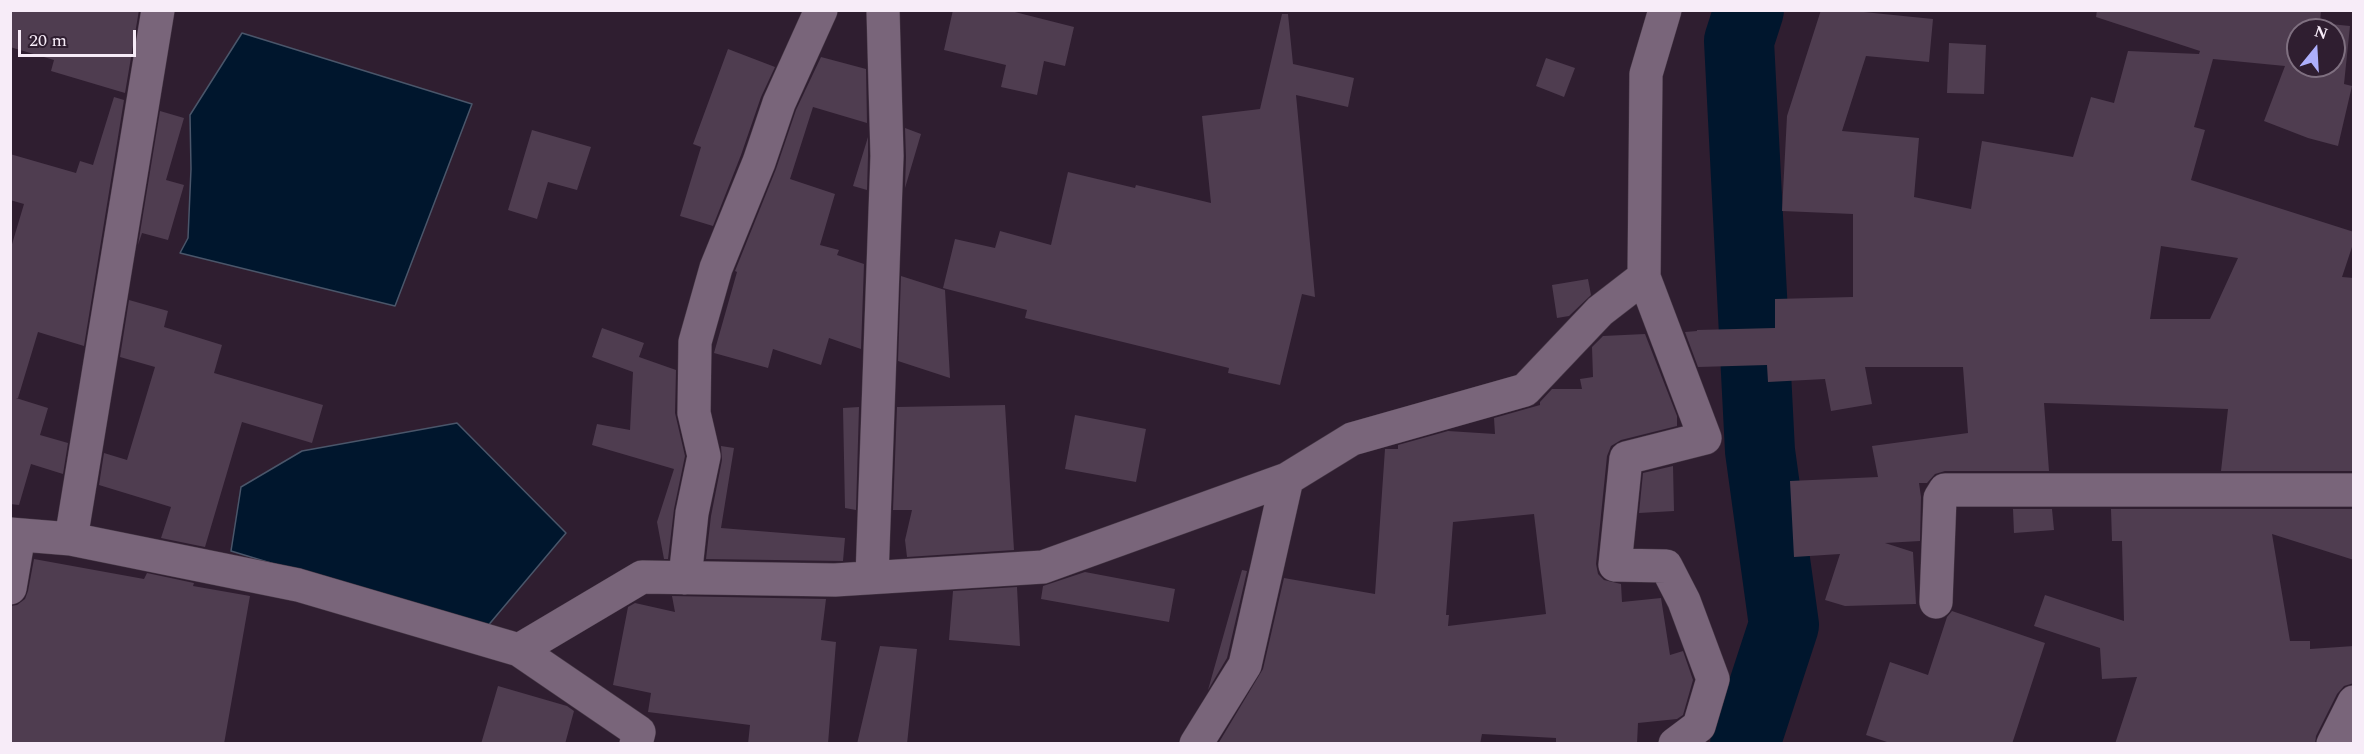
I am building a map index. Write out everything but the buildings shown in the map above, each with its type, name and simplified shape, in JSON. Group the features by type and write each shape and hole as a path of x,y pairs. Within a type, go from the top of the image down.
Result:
{"street":[{"path":"71,539 158,10"},
{"path":"685,578 692,513 704,456 694,413 695,342 716,268 759,162 779,102 821,10"},
{"path":"873,578 887,156 883,10"},
{"path":"1665,10 1646,74 1644,277 1705,438 1626,458 1615,565 1666,566 1684,601 1713,679 1699,726 1675,744"},
{"path":"519,650 642,577 836,580 1043,567 1287,480 1352,439 1525,390 1600,311 1644,277"},
{"path":"1196,744 1245,665 1287,480"},
{"path":"1936,602 1940,498 1945,490 2354,490"},
{"path":"10,588 15,534 71,539 298,585 519,650 639,732 636,744"},
{"path":"2333,744 2354,702"}],"water":[{"path":"242,33 472,104 395,306 180,253 188,238 191,169 190,115"},
{"path":"457,423 566,533 486,628 231,551 241,487 302,451"}],"waterway":[{"path":"1745,744 1784,625 1760,451 1739,41 1749,10"}]}
